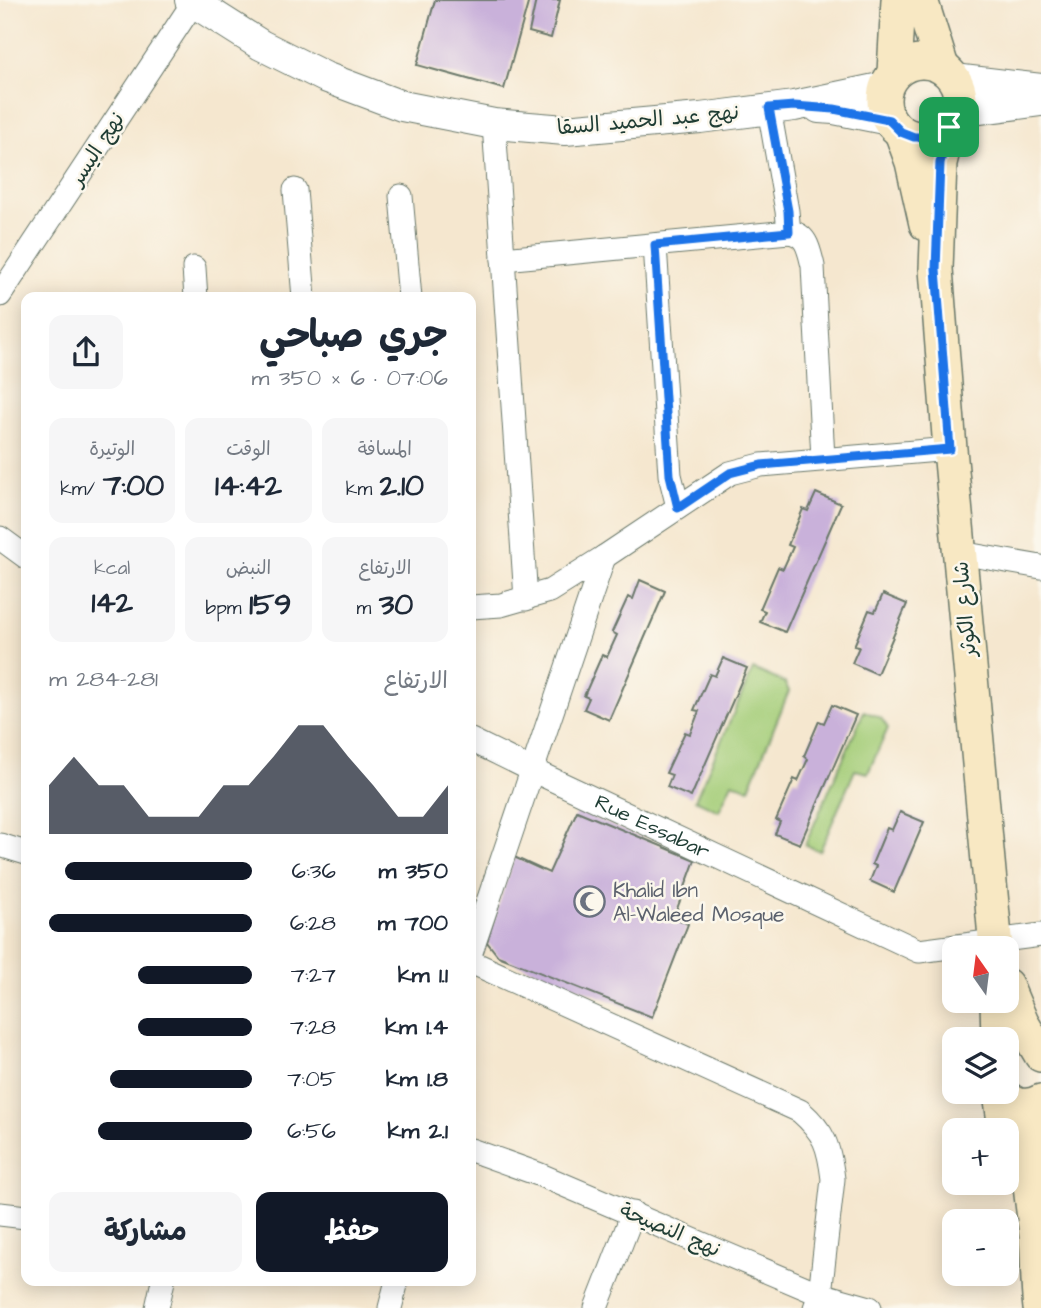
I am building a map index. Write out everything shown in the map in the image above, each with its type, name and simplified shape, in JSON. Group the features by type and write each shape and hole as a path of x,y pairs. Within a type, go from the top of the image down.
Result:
{"main road":[{"path":"898,0 890,80 884,99 885,110 895,126 914,137 926,137 938,134 953,119 960,101 958,90 948,73 920,0"},
{"path":"890,80 905,66 917,62 930,62 948,73"},
{"name":"شارع الكوثر","path":"953,119 940,163 936,269 994,936"},
{"name":"شارع الكوثر","path":"895,126 912,162 936,269"},
{"path":"1018,1013 1041,1055"},
{"path":"1019,1053 1026,1051 1041,1055"},
{"path":"1016,1104 1030,1106 1041,1101"},
{"path":"1039,1300 1036,1238 1028,1175 1029,1140 1041,1107"},
{"path":"1014,1195 1020,1238 1039,1300"}],"street":[{"name":"نهج عبد الحميد السقا","path":"191,1 261,45 325,78 402,106 494,124 565,130 700,118 781,107 890,80"},
{"name":"نهج اليسر","path":"0,295 191,1"},
{"path":"948,73 1041,89"},
{"path":"953,119 1041,100"},
{"name":"نهج عبد الحميد السقا","path":"781,107 834,109 895,126"},
{"path":"781,107 789,232"},
{"path":"494,124 526,599"},
{"path":"295,190 304,292"},
{"path":"401,196 409,292"},
{"path":"503,259 796,233 804,239 813,266 823,459"},
{"path":"655,245 670,475 678,508"},
{"path":"194,268 196,292"},
{"path":"476,607 501,605 550,591 730,473 761,465 950,449"},
{"path":"0,538 21,553"},
{"path":"960,553 1041,567"},
{"path":"476,937 604,557"},
{"name":"Rue Essabar","path":"476,742 919,951 942,949"},
{"path":"0,845 21,851"},
{"name":"Rue Essabar","path":"1019,940 1041,935"},
{"path":"476,964 800,1111 817,1125 826,1143 833,1179 817,1301"},
{"name":"نهج النصيحة","path":"476,1152 633,1213 817,1301 870,1308"},
{"path":"596,1308 633,1213"},
{"path":"0,1214 21,1216"},
{"path":"158,1308 162,1286"},
{"path":"390,1308 396,1286"}],"green space":[{"path":"753,669 785,683 789,691 749,789 732,782 719,811 695,800"},
{"path":"864,711 881,718 888,728 868,773 855,770 820,851 805,845"}],"building":[{"path":"435,0 529,0 504,89 417,65"},
{"path":"536,0 560,0 551,38 529,32"},
{"path":"816,493 841,504 785,632 760,622 765,611 760,609 778,567 783,569 793,547 788,545 803,509 808,511"},
{"path":"640,580 665,591 609,720 584,709 589,698 584,696 602,655 607,657 617,635 612,632 628,597 633,599"},
{"path":"883,594 907,604 877,674 852,663 859,647 854,646 869,610 875,612"},
{"path":"723,658 747,668 691,797 667,787 672,775 666,773 685,732 690,734 699,711 694,710 710,674 715,676"},
{"path":"832,705 856,715 800,844 775,834 780,822 776,820 794,779 798,781 808,759 804,756 819,721 824,723"},
{"name":"Khalid Ibn Al-Waleed Mosque","path":"577,811 695,860 674,917 688,924 652,1017 498,956 487,942 514,857 549,873"},
{"path":"900,812 924,822 894,892 870,881 876,866 872,864 887,828 892,830"}],"place":[{"name":"Khalid Ibn Al-Waleed Mosque","path":"590,902"}],"route":[{"path":"794,106 834,109 889,120 901,132 914,137 938,134 949,127 940,163 936,269 950,449 761,465 730,473 678,508 670,475 655,245 789,232 788,211 769,108 794,106"}]}
